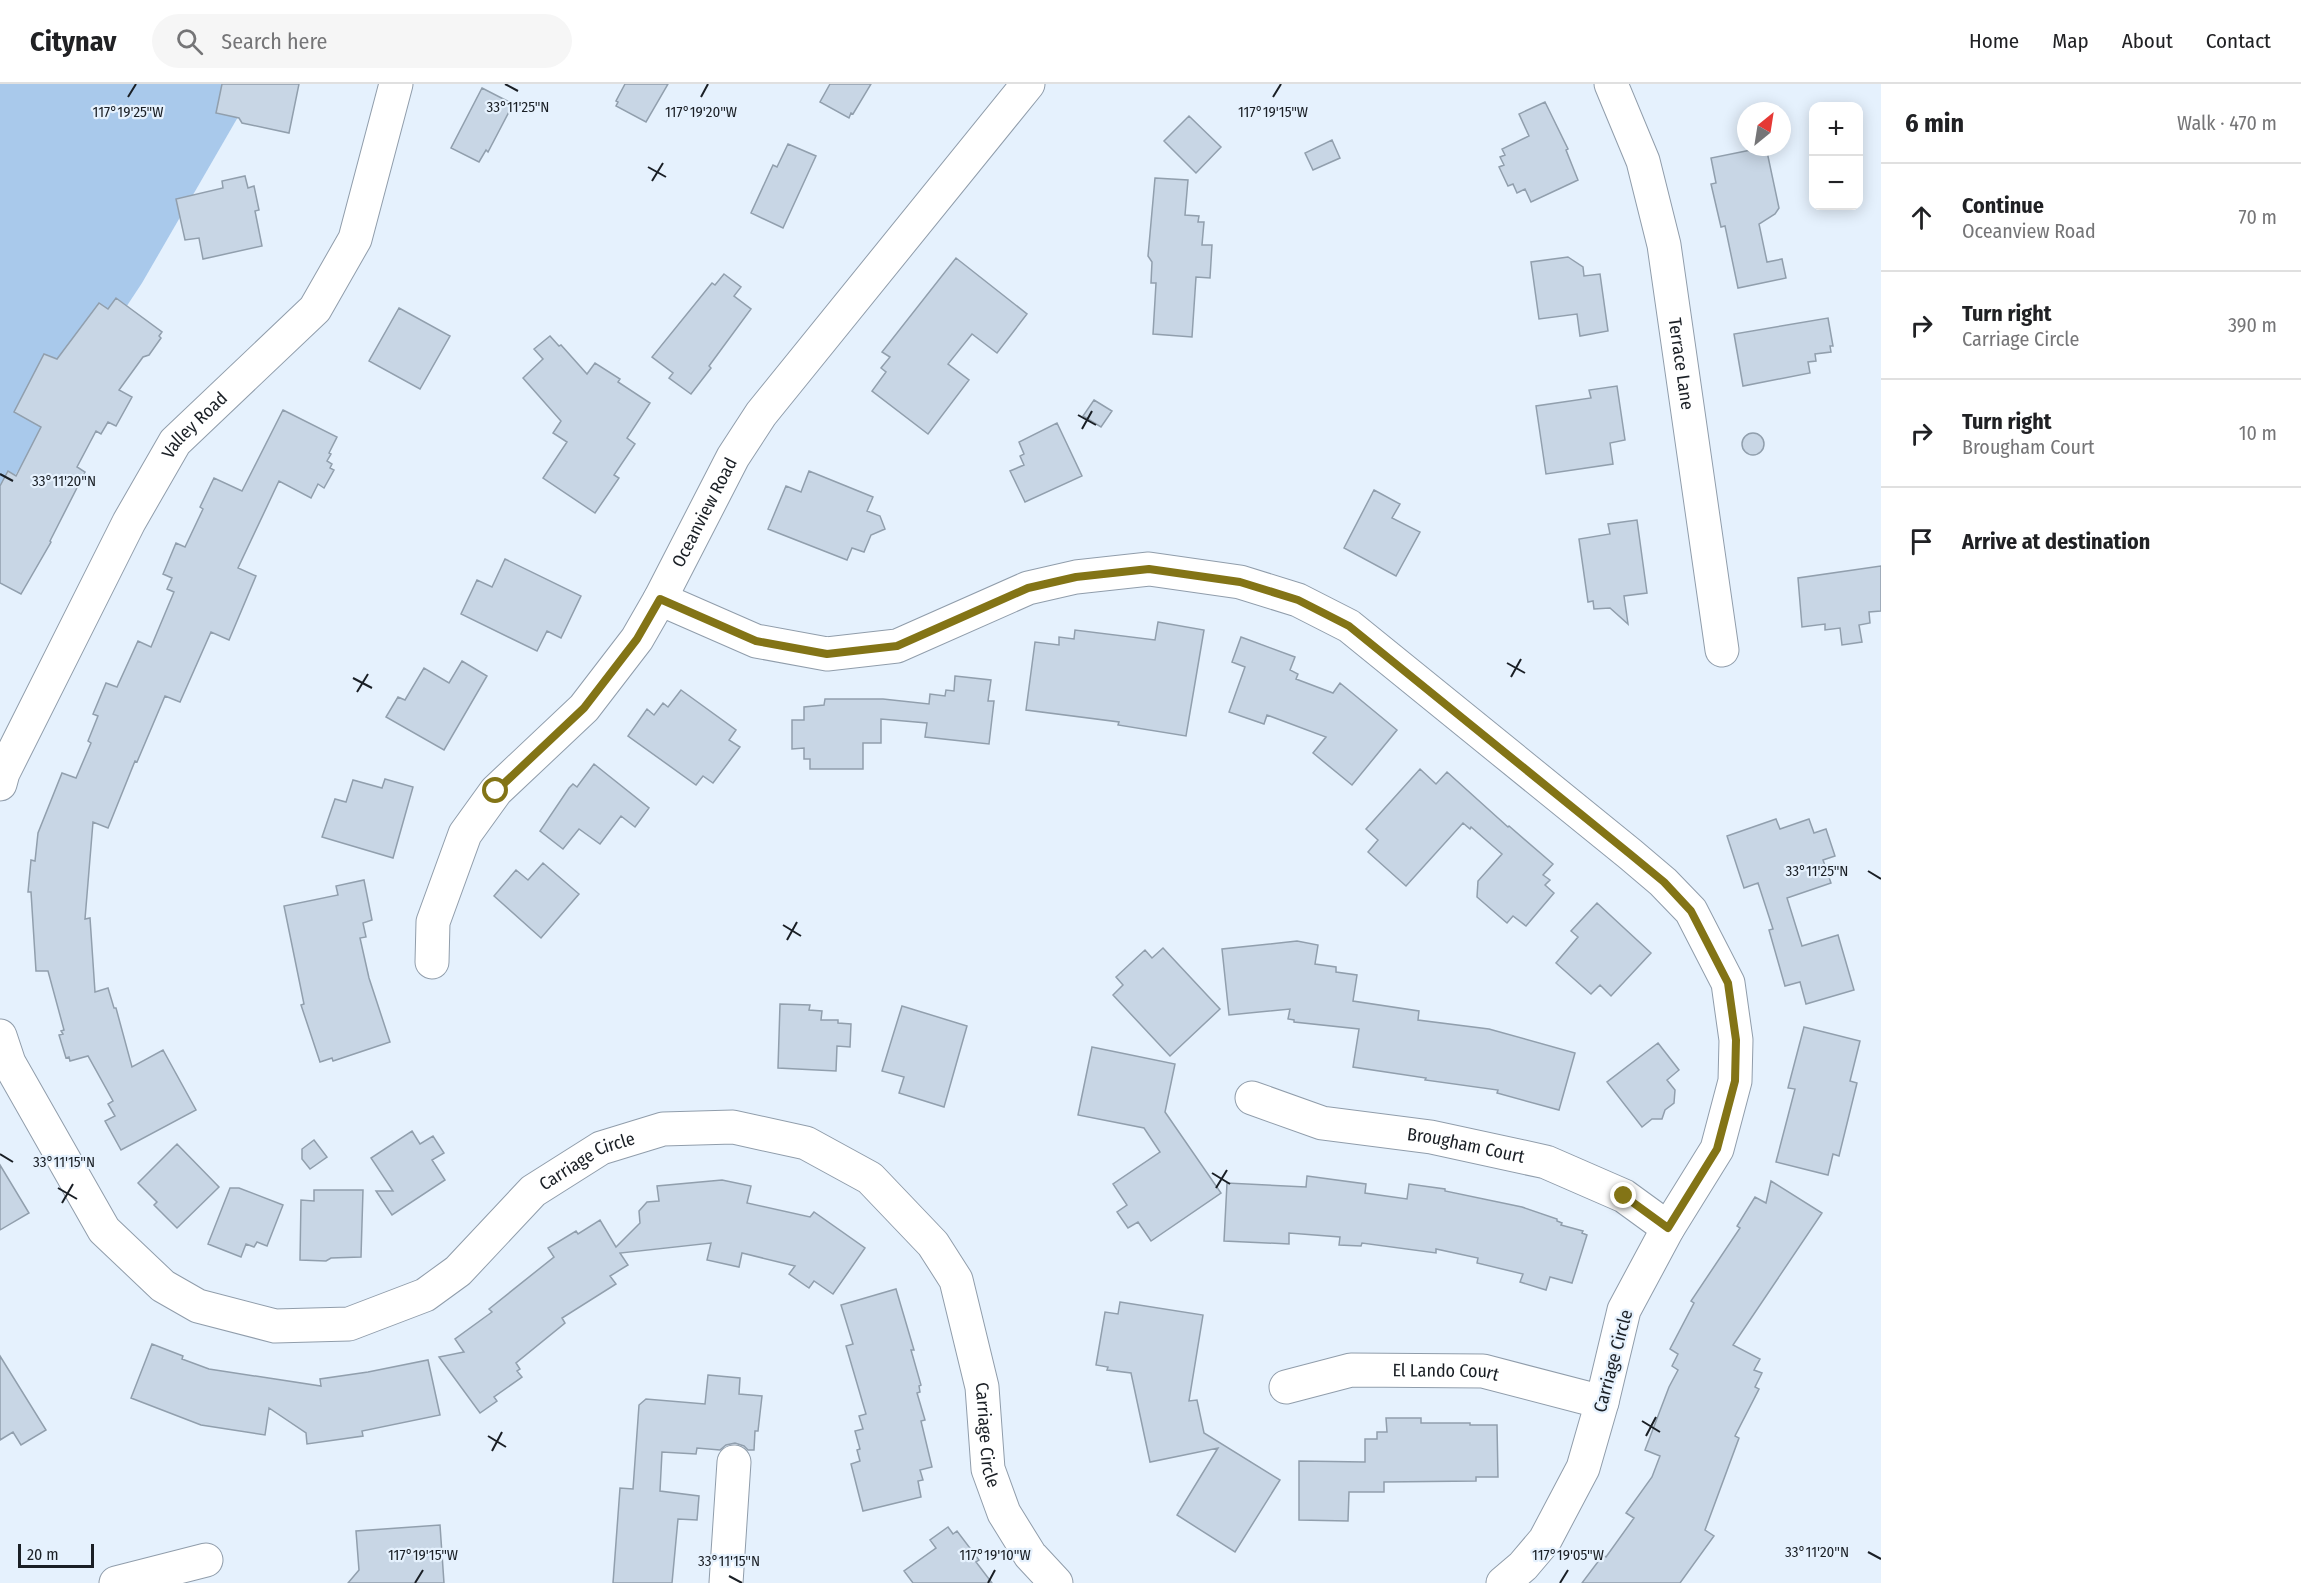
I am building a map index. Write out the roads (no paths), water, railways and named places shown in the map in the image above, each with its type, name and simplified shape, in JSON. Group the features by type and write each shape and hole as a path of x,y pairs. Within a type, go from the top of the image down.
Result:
{"street":[{"name":"Valley Road","path":"0,784 3,773 129,522 175,442 315,309 355,239 396,84"},
{"name":"Oceanview Road","path":"432,962 433,922 465,834 496,791 584,708 637,639 733,457 761,414 1028,84"},
{"name":"Terrace Lane","path":"1611,84 1643,161 1664,245 1722,650"},
{"name":"Carriage Circle","path":"660,599 756,641 827,654 897,646 1028,588 1076,577 1149,569 1240,582 1298,600 1349,626 1664,882 1691,911 1728,983 1736,1040 1735,1081 1717,1149 1668,1228 1624,1310 1602,1402 1583,1468 1545,1540 1523,1566 1503,1583"},
{"name":"Carriage Circle","path":"3,1055 104,1230 163,1286 198,1306 275,1326 349,1324 425,1295 458,1271 532,1191 601,1148 663,1129 721,1127 733,1127 806,1143 870,1178 933,1244 956,1280 982,1387 988,1469 1004,1513 1030,1555 1056,1583"},
{"name":"Brougham Court","path":"1252,1098 1322,1123 1431,1137 1546,1162 1624,1196 1668,1228"},
{"name":"El Lando Court","path":"1286,1387 1351,1370 1483,1371 1602,1402"},
{"path":"726,1583 734,1462"},
{"path":"116,1583 206,1560"}]}
